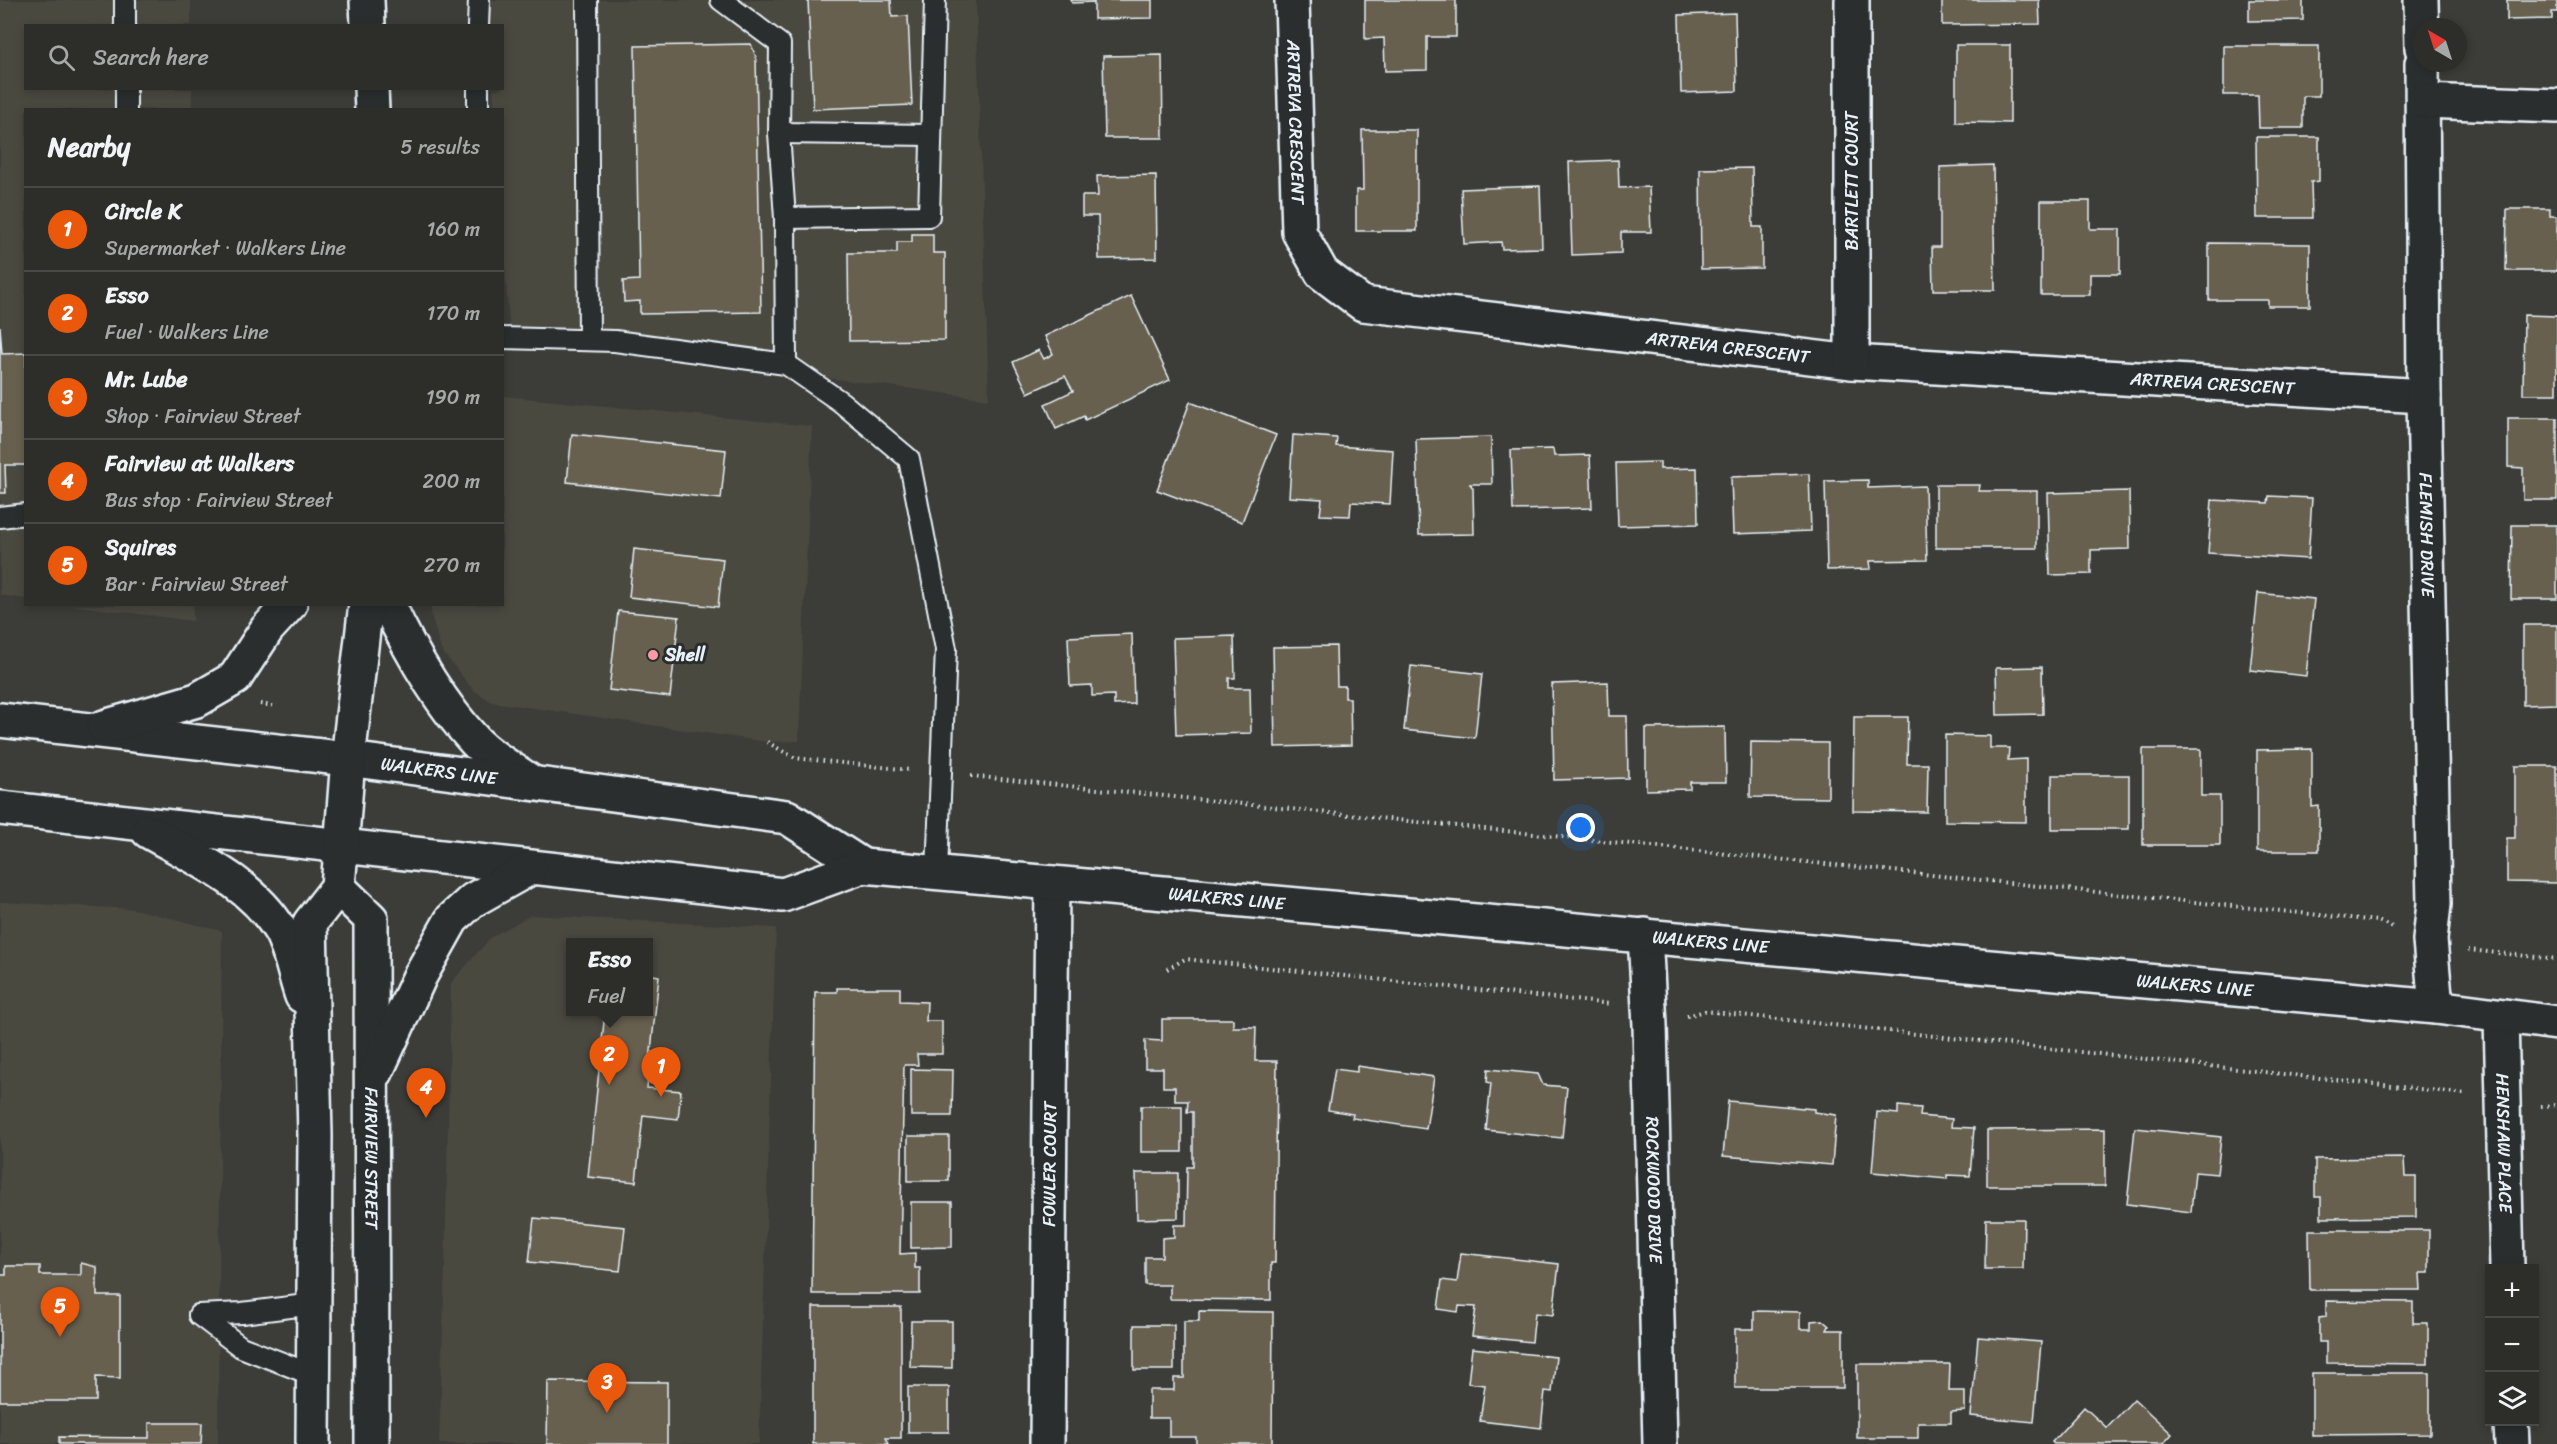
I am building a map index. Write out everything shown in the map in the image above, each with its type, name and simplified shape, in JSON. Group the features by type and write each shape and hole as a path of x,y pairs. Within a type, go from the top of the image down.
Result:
{"main road":[{"path":"367,0 368,24"},
{"name":"ARTREVA CRESCENT","path":"1292,0 1299,232 1322,273 1363,304 1852,362 2424,396"},
{"name":"BARTLETT COURT","path":"1852,0 1852,362"},
{"path":"2421,0 2421,18"},
{"name":"FLEMISH DRIVE","path":"2422,72 2424,396 2434,904 2430,940 2436,1007"},
{"path":"371,90 372,108"},
{"path":"2423,101 2557,106"},
{"path":"91,731 197,700 235,678 267,629 288,606"},
{"path":"313,1444 314,1034 310,922 338,887 348,759 366,606"},
{"path":"389,606 413,656 448,708 477,742 535,785"},
{"name":"WALKERS LINE","path":"0,720 348,759 787,818 864,866"},
{"name":"WALKERS LINE","path":"0,808 783,895 864,866 2436,1007 2557,1023"},
{"path":"136,824 220,872 248,891 280,931 314,1034"},
{"path":"371,1082 420,976 452,919 473,900 530,868"},
{"name":"FOWLER COURT","path":"1047,1444 1052,883"},
{"name":"FAIRVIEW STREET","path":"338,887 371,918 372,1444"},
{"name":"ROCKWOOD DRIVE","path":"1645,935 1650,1025 1660,1444"},
{"name":"HENSHAW PLACE","path":"2501,1017 2507,1264"},
{"path":"2511,1426 2512,1444"}],"lane":[{"path":"125,0 125,24"},
{"path":"478,0 478,24"},
{"path":"587,0 589,340"},
{"path":"721,0 780,44 779,133 785,218 786,364"},
{"path":"785,218 929,216 935,0"},
{"path":"126,90 126,108"},
{"path":"478,90 478,108"},
{"path":"779,133 931,135"},
{"path":"504,338 615,341 786,364 841,402 909,459 946,649 937,872"},
{"path":"0,517 24,514"},
{"path":"314,1304 242,1313 199,1315 241,1347 314,1375"}],"path":[{"path":"259,704 273,706"},
{"path":"767,742 795,758 2378,921 2456,948 2557,959"},
{"path":"1167,969 1185,959 1614,1004 1650,1025 1705,1011 2462,1092 2504,1106 2557,1105"}],"shaded area":[{"path":"0,0 191,0 191,24 24,24 24,90 192,90 192,108 24,108 24,599 0,595"},
{"path":"487,0 976,0 989,399 510,337 504,255 504,108 494,108 493,90 504,90 504,24 489,24"},
{"path":"504,396 812,426 799,741 767,742 492,702 473,690 441,650 431,615 431,606 504,606"},
{"path":"77,606 193,606 193,621"},
{"path":"0,902 134,909 222,931 218,1444 0,1444"},
{"path":"531,915 776,928 759,1444 439,1444 451,983 491,937"}],"building":[{"path":"808,0 891,0 892,17 908,16 912,105 813,109"},
{"path":"1071,0 1152,0 1152,18 1094,19 1094,2 1072,3"},
{"path":"1365,0 1456,0 1456,37 1427,37 1427,70 1385,71 1384,38 1365,39"},
{"path":"1942,0 2039,0 2040,24 1942,25"},
{"path":"2249,0 2303,0 2303,20 2249,21"},
{"path":"2507,0 2557,0 2557,12 2552,12 2552,19 2507,20"},
{"path":"1735,13 1737,91 1681,93 1679,15"},
{"path":"751,44 756,57 761,312 640,314 640,301 624,302 623,281 639,280 635,46"},
{"path":"1956,45 2010,45 2010,123 1956,122"},
{"path":"2224,46 2319,46 2319,96 2303,96 2303,128 2259,128 2258,95 2224,95"},
{"path":"1162,55 1163,138 1105,138 1103,56"},
{"path":"1362,130 1417,130 1417,231 1356,231 1356,190 1363,190"},
{"path":"2256,137 2319,137 2319,181 2311,182 2312,218 2257,218"},
{"path":"1618,160 1619,188 1649,187 1651,232 1621,232 1621,253 1572,255 1569,162"},
{"path":"1993,165 1995,290 1933,290 1932,247 1940,247 1940,167"},
{"path":"1752,168 1753,227 1762,227 1762,268 1701,269 1700,169"},
{"path":"1156,175 1157,258 1099,259 1098,216 1082,216 1082,196 1098,196 1097,176"},
{"path":"1540,186 1542,248 1502,249 1501,242 1464,244 1461,189"},
{"path":"2041,201 2090,201 2090,229 2120,229 2120,274 2090,274 2090,295 2041,295"},
{"path":"2507,209 2550,209 2550,216 2557,216 2557,271 2506,271"},
{"path":"912,234 933,234 933,253 945,253 945,340 849,341 848,253 897,253 897,242 912,242"},
{"path":"2209,243 2310,244 2310,306 2268,306 2268,300 2209,300"},
{"path":"1131,296 1170,380 1085,420 1084,416 1056,429 1045,404 1073,391 1065,376 1028,393 1013,362 1039,350 1044,359 1053,354 1045,336"},
{"path":"2524,315 2557,316 2557,394 2523,394"},
{"path":"0,326 2,354 24,353 24,465 5,465 6,493 0,493"},
{"path":"1190,402 1276,435 1242,522 1157,490"},
{"path":"2508,418 2557,418 2557,500 2523,500 2523,468 2508,467"},
{"path":"572,434 726,450 721,499 567,482"},
{"path":"1293,435 1337,438 1336,446 1393,450 1390,504 1351,502 1350,516 1320,515 1322,499 1289,497"},
{"path":"1491,437 1492,484 1470,484 1473,488 1474,534 1419,535 1416,439"},
{"path":"1553,449 1554,456 1590,455 1592,508 1513,510 1511,450"},
{"path":"1660,462 1660,469 1697,468 1698,524 1618,526 1616,463"},
{"path":"1809,474 1811,531 1733,534 1731,477"},
{"path":"1868,480 1868,488 1925,486 1927,560 1870,561 1871,569 1827,570 1825,481"},
{"path":"1936,485 1980,485 1979,491 2037,491 2037,548 1936,548"},
{"path":"2129,491 2130,549 2091,550 2091,574 2050,575 2048,493"},
{"path":"2269,496 2312,498 2308,559 2208,553 2212,500 2268,503"},
{"path":"2512,525 2557,525 2557,599 2511,599"},
{"path":"634,549 723,559 718,607 629,597"},
{"path":"2258,593 2314,599 2306,676 2250,670"},
{"path":"618,611 679,617 670,697 609,690"},
{"path":"2523,625 2557,625 2557,704 2523,705"},
{"path":"1132,634 1134,704 1114,705 1114,695 1092,696 1092,685 1070,686 1068,637"},
{"path":"1234,636 1235,678 1229,678 1229,688 1250,688 1251,733 1176,735 1173,638"},
{"path":"1336,646 1337,686 1345,686 1345,698 1350,698 1351,745 1275,747 1273,647"},
{"path":"1411,666 1482,674 1475,738 1404,730"},
{"path":"2042,667 2043,714 1997,715 1996,668"},
{"path":"1608,682 1609,716 1627,716 1628,778 1554,780 1552,684"},
{"path":"1854,717 1908,717 1907,764 1928,764 1927,812 1853,811"},
{"path":"1725,727 1726,782 1690,782 1690,789 1646,790 1646,728"},
{"path":"1945,735 1990,736 1990,748 2009,748 2008,760 2026,759 2026,822 1945,821"},
{"path":"1751,742 1828,743 1828,798 1750,797"},
{"path":"2143,749 2201,749 2201,796 2220,796 2220,845 2143,845"},
{"path":"2312,749 2312,807 2319,806 2319,851 2257,851 2257,750"},
{"path":"2515,766 2557,766 2557,883 2507,882 2507,838 2515,838"},
{"path":"2052,775 2129,775 2129,829 2052,829"},
{"path":"653,975 659,976 647,1088 681,1091 678,1119 643,1115 636,1182 588,1177 605,1016 653,1016"},
{"path":"837,988 900,988 900,1001 927,1002 926,1021 942,1021 942,1054 917,1054 918,1065 904,1065 900,1254 915,1253 915,1268 920,1268 920,1294 812,1294 815,992 837,992"},
{"path":"1162,1019 1233,1019 1233,1027 1256,1027 1255,1061 1277,1061 1275,1263 1271,1263 1271,1300 1170,1299 1170,1285 1145,1285 1145,1257 1162,1257 1162,1238 1174,1237 1174,1225 1186,1225 1187,1167 1193,1167 1193,1112 1187,1112 1188,1101 1175,1101 1175,1087 1163,1087 1163,1068 1145,1068 1145,1040 1162,1041"},
{"path":"1357,1066 1434,1077 1426,1129 1352,1118 1353,1114 1328,1110 1335,1069 1357,1072"},
{"path":"911,1069 953,1070 952,1116 911,1116"},
{"path":"1488,1069 1538,1074 1543,1085 1567,1087 1562,1138 1486,1130 1491,1083 1487,1082"},
{"path":"1728,1101 1814,1109 1814,1112 1836,1115 1832,1165 1723,1156"},
{"path":"1141,1106 1182,1106 1182,1152 1141,1152"},
{"path":"1898,1106 1921,1108 1920,1116 1952,1119 1951,1127 1974,1128 1970,1176 1947,1175 1947,1179 1872,1172 1877,1112 1898,1114"},
{"path":"2135,1128 2221,1137 2217,1174 2195,1172 2191,1212 2127,1204"},
{"path":"2105,1129 2105,1186 1987,1186 1987,1130"},
{"path":"908,1136 949,1136 949,1181 908,1181"},
{"path":"2404,1158 2405,1177 2416,1177 2416,1217 2321,1218 2321,1197 2315,1197 2315,1159"},
{"path":"1136,1173 1178,1173 1178,1218 1137,1219"},
{"path":"911,1202 952,1202 952,1247 911,1248"},
{"path":"534,1218 625,1227 620,1271 529,1262"},
{"path":"1986,1219 2024,1219 2023,1269 1985,1269"},
{"path":"2309,1230 2429,1230 2429,1273 2420,1273 2421,1290 2310,1290"},
{"path":"1461,1253 1559,1264 1553,1315 1535,1313 1532,1342 1472,1336 1476,1307 1459,1306 1458,1312 1438,1309 1442,1280 1457,1282"},
{"path":"81,1263 97,1267 97,1296 120,1296 120,1378 96,1377 96,1401 0,1401 0,1275 6,1275 6,1266 40,1266 40,1275 81,1275"},
{"path":"2326,1301 2413,1302 2413,1323 2428,1323 2428,1364 2326,1363 2326,1342 2319,1342 2319,1318 2326,1317"},
{"path":"813,1307 901,1307 901,1438 886,1438 889,1444 813,1444"},
{"path":"1199,1311 1273,1312 1272,1444 1196,1444 1196,1437 1169,1437 1169,1418 1149,1418 1149,1390 1174,1390 1174,1378 1184,1378 1184,1321 1199,1321"},
{"path":"1754,1311 1800,1312 1800,1329 1811,1329 1811,1321 1822,1320 1829,1326 1827,1330 1843,1330 1843,1388 1735,1388 1735,1329 1754,1329"},
{"path":"911,1321 952,1321 952,1368 910,1367"},
{"path":"1134,1325 1174,1325 1174,1370 1134,1370"},
{"path":"1978,1337 2041,1342 2034,1422 1971,1416"},
{"path":"1472,1348 1556,1357 1552,1392 1545,1391 1541,1428 1480,1421 1485,1385 1468,1383"},
{"path":"1857,1364 1950,1364 1949,1391 1965,1391 1965,1411 1951,1412 1951,1423 1918,1423 1918,1438 1857,1438"},
{"path":"2312,1373 2430,1373 2430,1434 2312,1435"},
{"path":"548,1381 667,1382 667,1444 547,1444"},
{"path":"908,1387 949,1387 949,1432 908,1432"},
{"path":"2134,1399 2172,1434 2163,1444 2054,1444 2052,1442 2084,1407 2107,1428"},
{"path":"149,1423 202,1423 201,1444 59,1444 59,1437 149,1438"}],"place":[{"name":"Shell","path":"653,655"},
{"name":"Esso","path":"609,1085"},
{"name":"Circle K","path":"661,1097"},
{"name":"Fairview at Walkers","path":"426,1118"},
{"name":"Squires","path":"60,1337"},
{"name":"Mr. Lube","path":"607,1413"}]}
